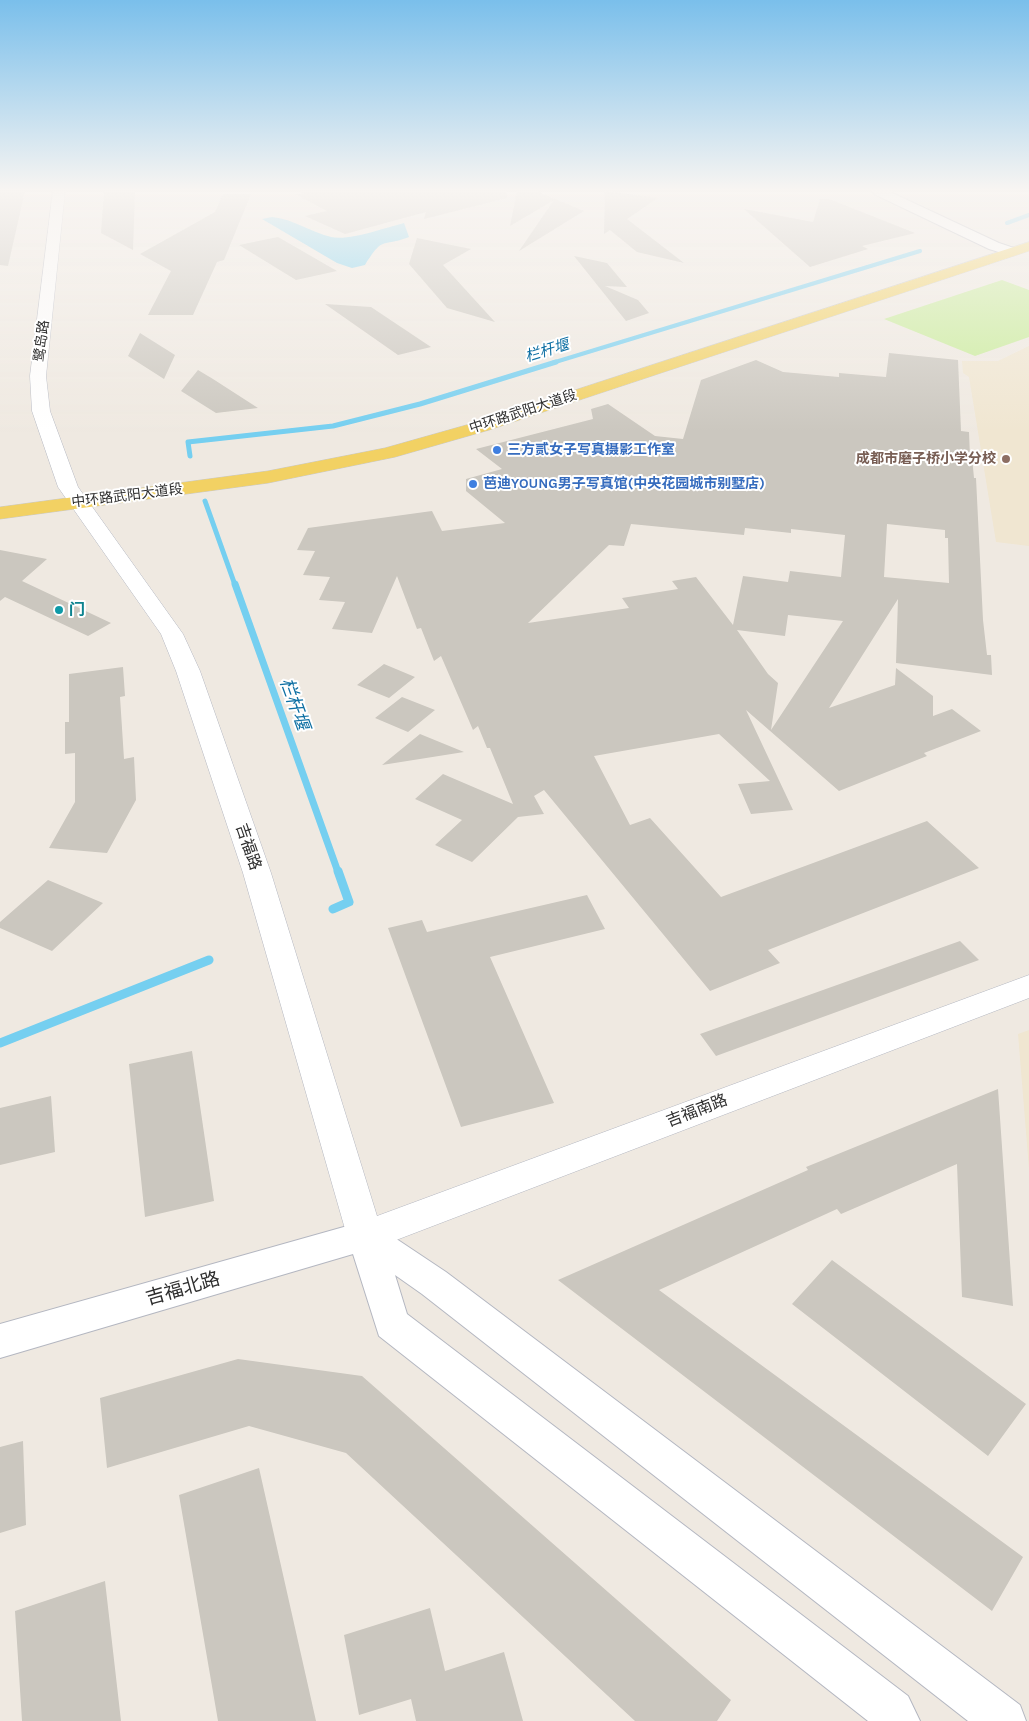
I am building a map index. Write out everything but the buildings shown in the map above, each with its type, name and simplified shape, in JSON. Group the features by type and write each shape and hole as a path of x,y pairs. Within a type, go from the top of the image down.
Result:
{"main road":[{"name":"中环路武阳大道段","path":"106,482 284,459 365,444 473,416 916,271"},
{"name":"中环路武阳大道段","path":"0,495 268,477 388,453 493,423 953,271"},
{"name":"中环路武阳大道段","path":"0,513 78,491"}],"street":[{"name":"鹭岛路","path":"50,271 38,376 41,411 78,491"},
{"name":"吉福路","path":"78,491 172,634 188,671 257,873 366,1236"},
{"name":"吉福南路","path":"366,1236 1029,986"},
{"name":"吉福北路","path":"0,1341 366,1236"},
{"path":"366,1236 392,1324 892,1712 898,1721"},
{"path":"366,1236 434,1283 1004,1721"}],"shaded area":[{"name":"成都市磨子桥小学分校","path":"1029,346 1029,546 996,542 969,377 963,373 962,361 998,361"},
{"path":"1029,1030 1029,1169 1018,1034"}],"green space":[{"path":"1002,280 1029,290 1029,337 975,356 884,319"}],"waterway":[{"name":"栏杆堰","path":"552,363 853,271"},
{"name":"栏杆堰","path":"190,456 188,442 333,426 420,404 556,362"},
{"name":"栏杆堰","path":"205,501 235,585"},
{"name":"栏杆堰","path":"235,584 338,872"},
{"name":"栏杆堰","path":"333,909 349,902 338,871"},
{"name":"栏杆堰","path":"0,1043 209,960"}],"place":[{"name":"三方贰女子写真摄影工作室","path":"497,450"},
{"name":"成都市磨子桥小学分校","path":"1006,459"},
{"name":"芭迪YOUNG男子写真馆(中央花园城市别墅店)","path":"473,484"},
{"name":"门","path":"59,610"}]}
